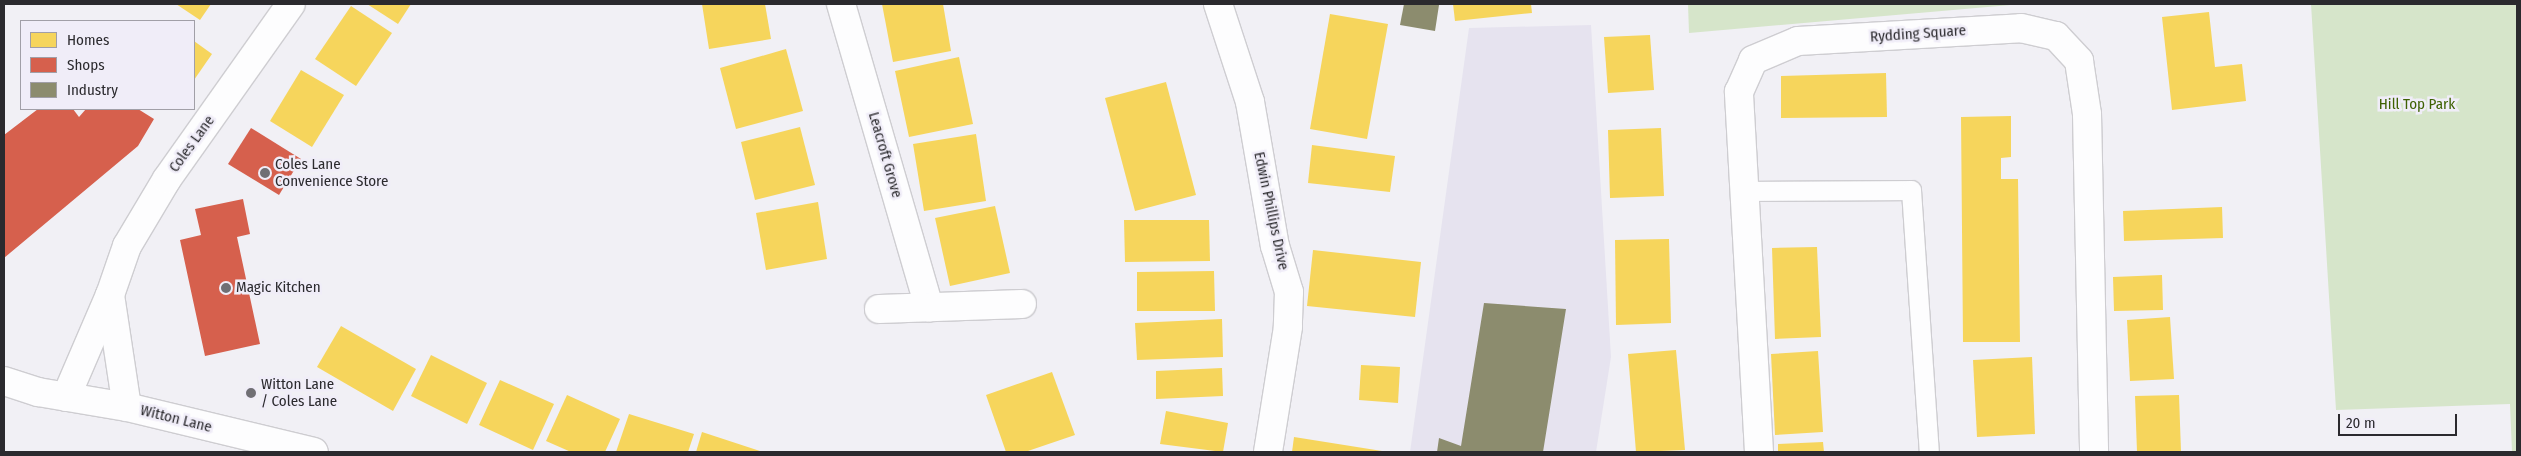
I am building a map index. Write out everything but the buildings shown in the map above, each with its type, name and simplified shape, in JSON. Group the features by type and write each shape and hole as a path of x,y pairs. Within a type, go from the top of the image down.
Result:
{"street":[{"name":"Coles Lane","path":"66,397 110,295 127,246 167,179 291,4"},
{"name":"Leacroft Grove","path":"842,4 929,307"},
{"name":"Edwin Phillips Drive","path":"1218,4 1250,102 1275,246 1289,292 1288,328 1268,452"},
{"name":"Rydding Square","path":"1759,452 1745,238 1746,191 1739,92 1753,60 1798,41 2021,28 2056,36 2079,61 2087,114 2094,452"},
{"name":"Coles Lane","path":"110,295 127,407"},
{"path":"879,308 1022,304"},
{"name":"Witton Lane","path":"4,381 38,392 127,407 314,452"},
{"name":"Witton Lane","path":"4,395 38,392"}],"lane":[{"path":"1746,191 1911,190 1929,452"}],"shaded area":[{"path":"1591,25 1611,357 1596,452 1410,452 1469,28"}],"green space":[{"path":"1688,4 2022,4 1689,33"},
{"name":"Hill Top Park","path":"2311,4 2517,4 2517,452 2512,452 2510,404 2336,410"}],"place":[{"name":"Coles Lane Convenience Store","path":"265,173"},
{"name":"Magic Kitchen","path":"226,288"},
{"name":"Witton Lane / Coles Lane","path":"251,393"}]}
